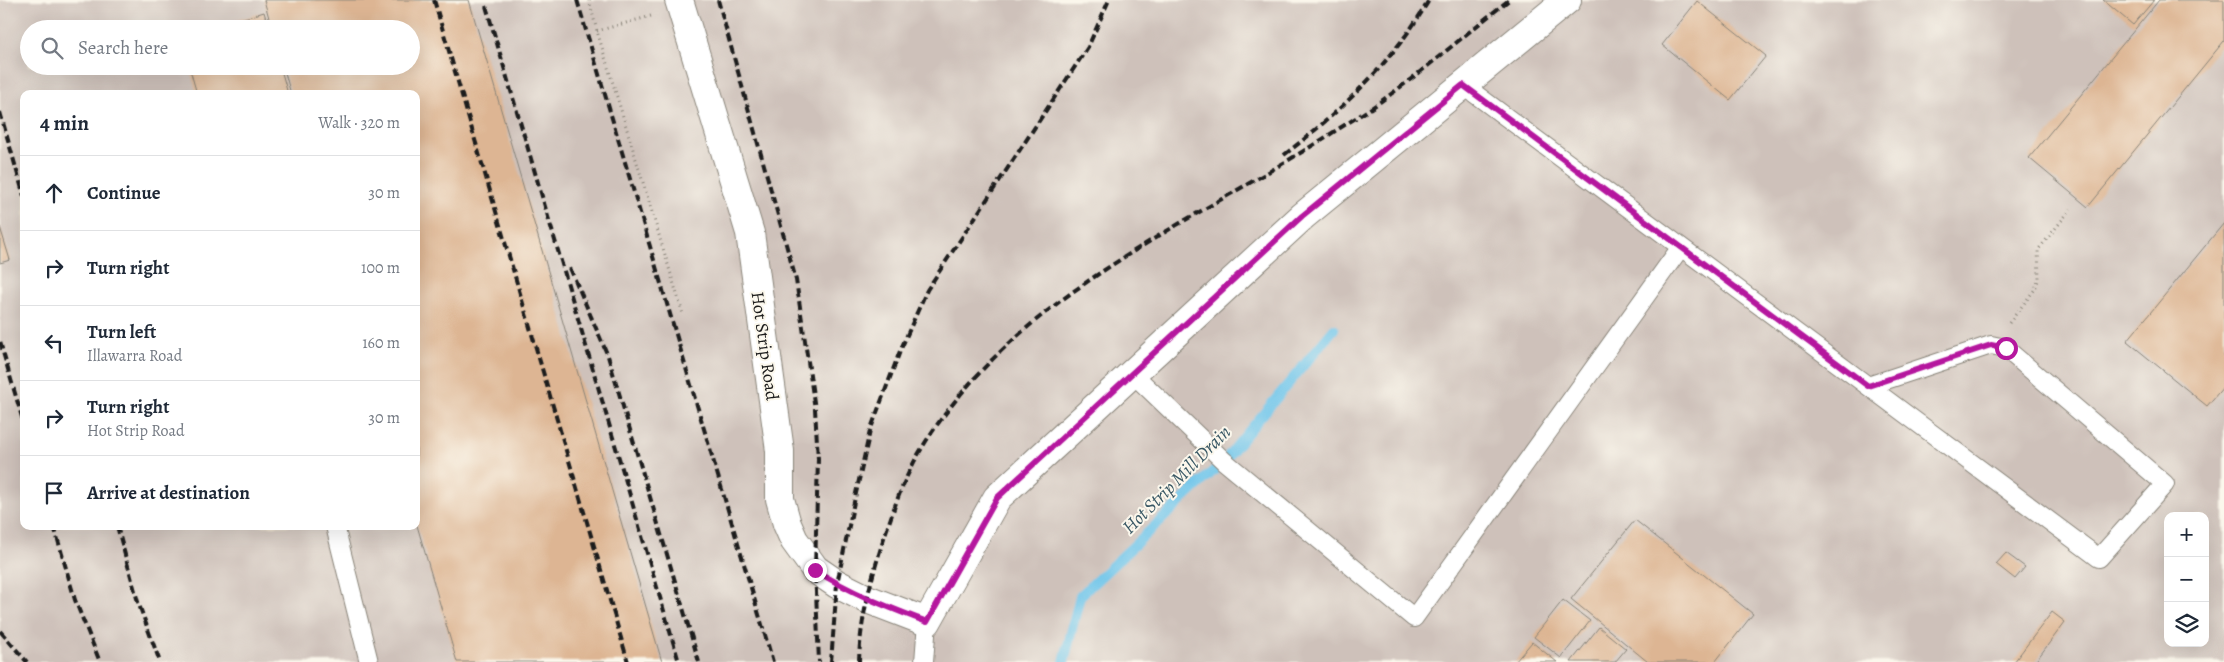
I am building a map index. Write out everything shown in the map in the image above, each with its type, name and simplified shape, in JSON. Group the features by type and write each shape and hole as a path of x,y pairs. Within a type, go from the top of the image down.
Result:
{"street":[{"name":"Hot Strip Road","path":"679,0 750,233 780,451 780,498 787,524 794,540 815,570 837,584 868,599 927,622"},
{"path":"927,622 997,498 1302,216 1567,0"}],"lane":[{"path":"1463,85 2099,558 2165,484 2006,348 1991,345 1868,386"},
{"path":"1132,373 1224,461 1414,618 1681,247"},
{"path":"336,530 369,662"},
{"path":"924,662 927,622"}],"path":[{"path":"590,0 597,32 683,314"},
{"path":"1991,345 2035,289 2039,278 2038,250 2071,209"}],"shaded area":[{"path":"0,0 2224,0 2224,662 0,662"}],"building":[{"path":"264,0 469,0 662,662 457,662 418,530 420,530 420,90 290,90 286,75 420,75 420,20 270,20"},
{"path":"2103,0 2154,0 2133,25"},
{"path":"2159,0 2224,0 2224,41 2088,207 2029,158"},
{"path":"1697,1 1766,56 1730,100 1662,45"},
{"path":"264,12 266,20 238,20"},
{"path":"192,75 283,75 287,90 196,90"},
{"path":"2224,223 2224,386 2207,406 2127,341"},
{"path":"0,227 10,260 0,263"},
{"path":"1635,520 1753,614 1715,662 1648,662 1571,599"},
{"path":"2006,553 2025,567 2015,579 1996,564"},
{"path":"1563,600 1590,621 1561,658 1534,637"},
{"path":"2052,612 2065,622 2035,662 2014,662"},
{"path":"1599,627 1626,649 1615,662 1571,662"},
{"path":"1532,642 1557,662 1515,662"}],"waterway":[{"name":"Hot Strip Mill Drain","path":"1064,662 1080,596 1224,461 1334,329"}],"railway":[{"path":"434,0 628,662"},
{"path":"577,0 773,662"},
{"path":"718,0 796,280 815,409 818,459 815,569 819,662"},
{"path":"831,662 837,584 852,511 870,431 900,351 927,290 1088,47 1109,0"},
{"path":"1284,155 1305,139 1364,85 1399,44 1429,0"},
{"path":"859,662 861,631 871,584 896,502 916,458 936,427 952,405 990,362 1033,323 1079,288 1127,256 1375,106 1509,0"},
{"path":"486,6 679,662"},
{"path":"0,112 20,182"},
{"path":"570,268 608,356 699,662"},
{"path":"0,342 20,410"},
{"path":"55,530 75,600 100,662"},
{"path":"118,530 138,602 160,662"},
{"path":"0,631 27,662"}],"route":[{"path":"815,570 837,584 868,599 927,622 997,498 1302,216 1463,85 1868,386 1991,345 2006,348"}]}
